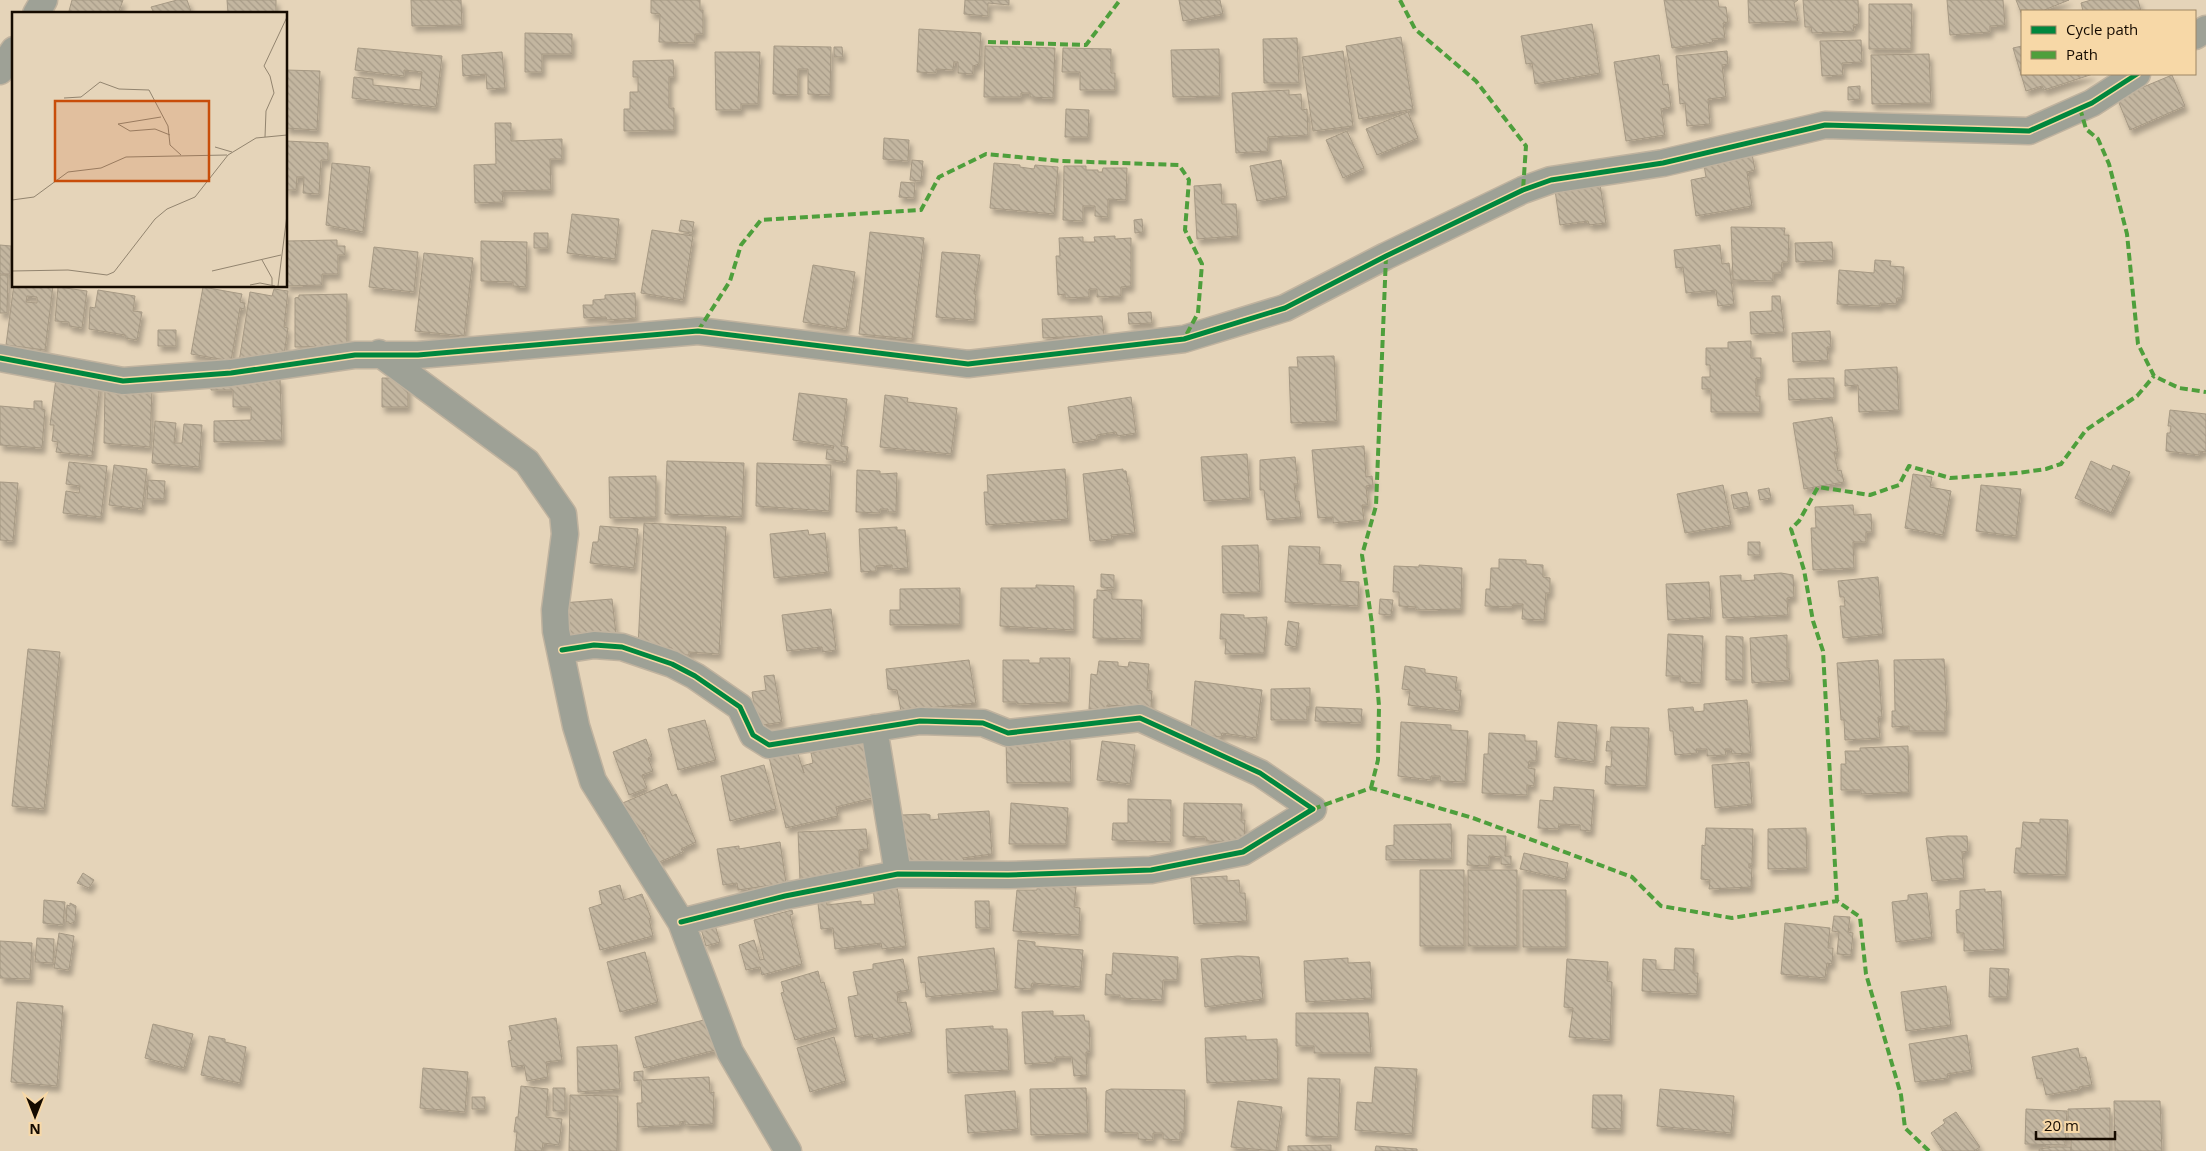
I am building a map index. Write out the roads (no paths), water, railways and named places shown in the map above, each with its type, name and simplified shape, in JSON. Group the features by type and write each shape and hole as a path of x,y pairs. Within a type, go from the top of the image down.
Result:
{"street":[{"path":"37,12 44,0"},
{"path":"0,71 12,53"},
{"path":"0,358 123,382 231,373 379,353 418,355 698,331 968,364 1184,339 1285,308 1386,256 1524,190 1551,180 1662,163 1825,125 2029,131 2092,103 2135,75"},
{"path":"379,353 527,462 563,514 565,534 554,610 556,631 562,650 576,726 594,781 681,922 730,1052 788,1151"},
{"path":"562,650 594,644 622,647 672,664 695,676 740,706 753,734 769,746 920,721 983,723 1008,733 1140,718 1260,772 1313,809 1244,852 1151,870 1008,875 898,874 785,896 681,922"},
{"path":"874,728 898,874"}]}
